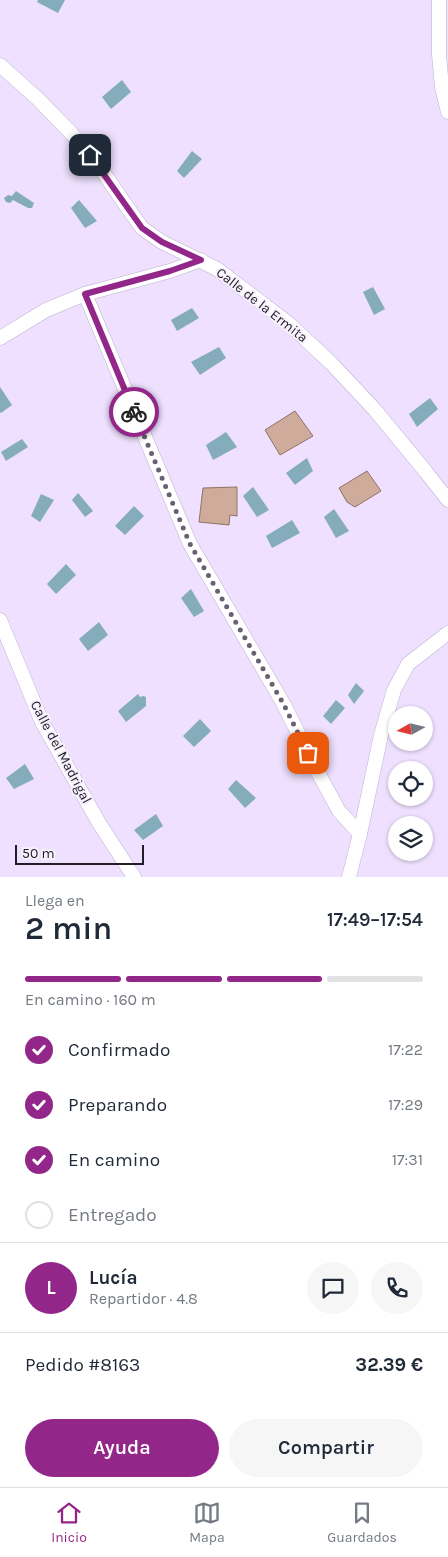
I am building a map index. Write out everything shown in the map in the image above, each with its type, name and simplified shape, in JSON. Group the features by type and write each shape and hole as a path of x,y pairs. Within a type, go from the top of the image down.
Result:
{"street":[{"path":"439,0 438,54 442,87 448,112"},
{"name":"Calle de la Ermita","path":"0,65 38,99 72,134 99,166 126,208 142,228 162,242 201,260 223,274 288,323 332,363 375,410 448,500"},
{"path":"0,338 46,310 85,294 170,271 201,260"},
{"path":"85,294 190,544 283,703 339,812 360,834"},
{"name":"Calle del Madrigal","path":"0,620 42,722 99,823 134,877"},
{"path":"349,877 394,690 408,664 448,633"}],"water":[{"path":"38,0 65,0 58,13 37,2"},
{"path":"122,80 131,92 111,109 102,97"},
{"path":"192,151 202,159 184,178 177,171"},
{"path":"16,191 34,203 32,208 28,208 13,200 10,203 6,202 4,198 8,195 12,196"},
{"path":"79,200 97,221 85,228 71,208"},
{"path":"373,287 385,309 374,315 363,292"},
{"path":"192,308 199,318 177,331 171,320"},
{"path":"219,347 226,358 200,375 191,362"},
{"path":"0,387 12,405 1,413 0,412"},
{"path":"430,398 438,409 417,427 409,414"},
{"path":"226,432 237,447 213,460 206,445"},
{"path":"22,439 28,447 6,461 1,452"},
{"path":"307,458 313,471 295,485 286,473"},
{"path":"253,487 269,510 257,517 243,496"},
{"path":"78,493 93,511 85,517 72,500"},
{"path":"41,494 54,500 40,522 31,516"},
{"path":"134,506 144,516 125,535 115,526"},
{"path":"334,509 349,531 336,538 324,517"},
{"path":"292,520 300,533 272,548 266,536"},
{"path":"66,564 76,575 56,594 47,584"},
{"path":"191,589 204,611 194,617 181,598"},
{"path":"99,622 108,635 88,651 79,639"},
{"path":"356,683 364,691 354,704 348,695"},
{"path":"138,694 140,697 146,697 146,706 126,722 118,711"},
{"path":"336,700 345,708 331,724 323,716"},
{"path":"200,719 211,731 194,747 183,736"},
{"path":"25,764 34,779 14,789 6,778"},
{"path":"236,780 256,798 245,808 228,789"},
{"path":"156,814 163,826 143,840 134,830"}],"building":[{"path":"295,411 313,436 280,455 265,430"},
{"path":"367,471 381,491 355,507 347,502 339,488"},
{"path":"237,487 237,516 230,515 229,525 199,522 203,488"}],"way so far":[{"path":"134,412 190,544 283,703 308,753"}],"route":[{"path":"90,155 142,228 162,242 201,260 170,271 85,294 134,412"}]}
